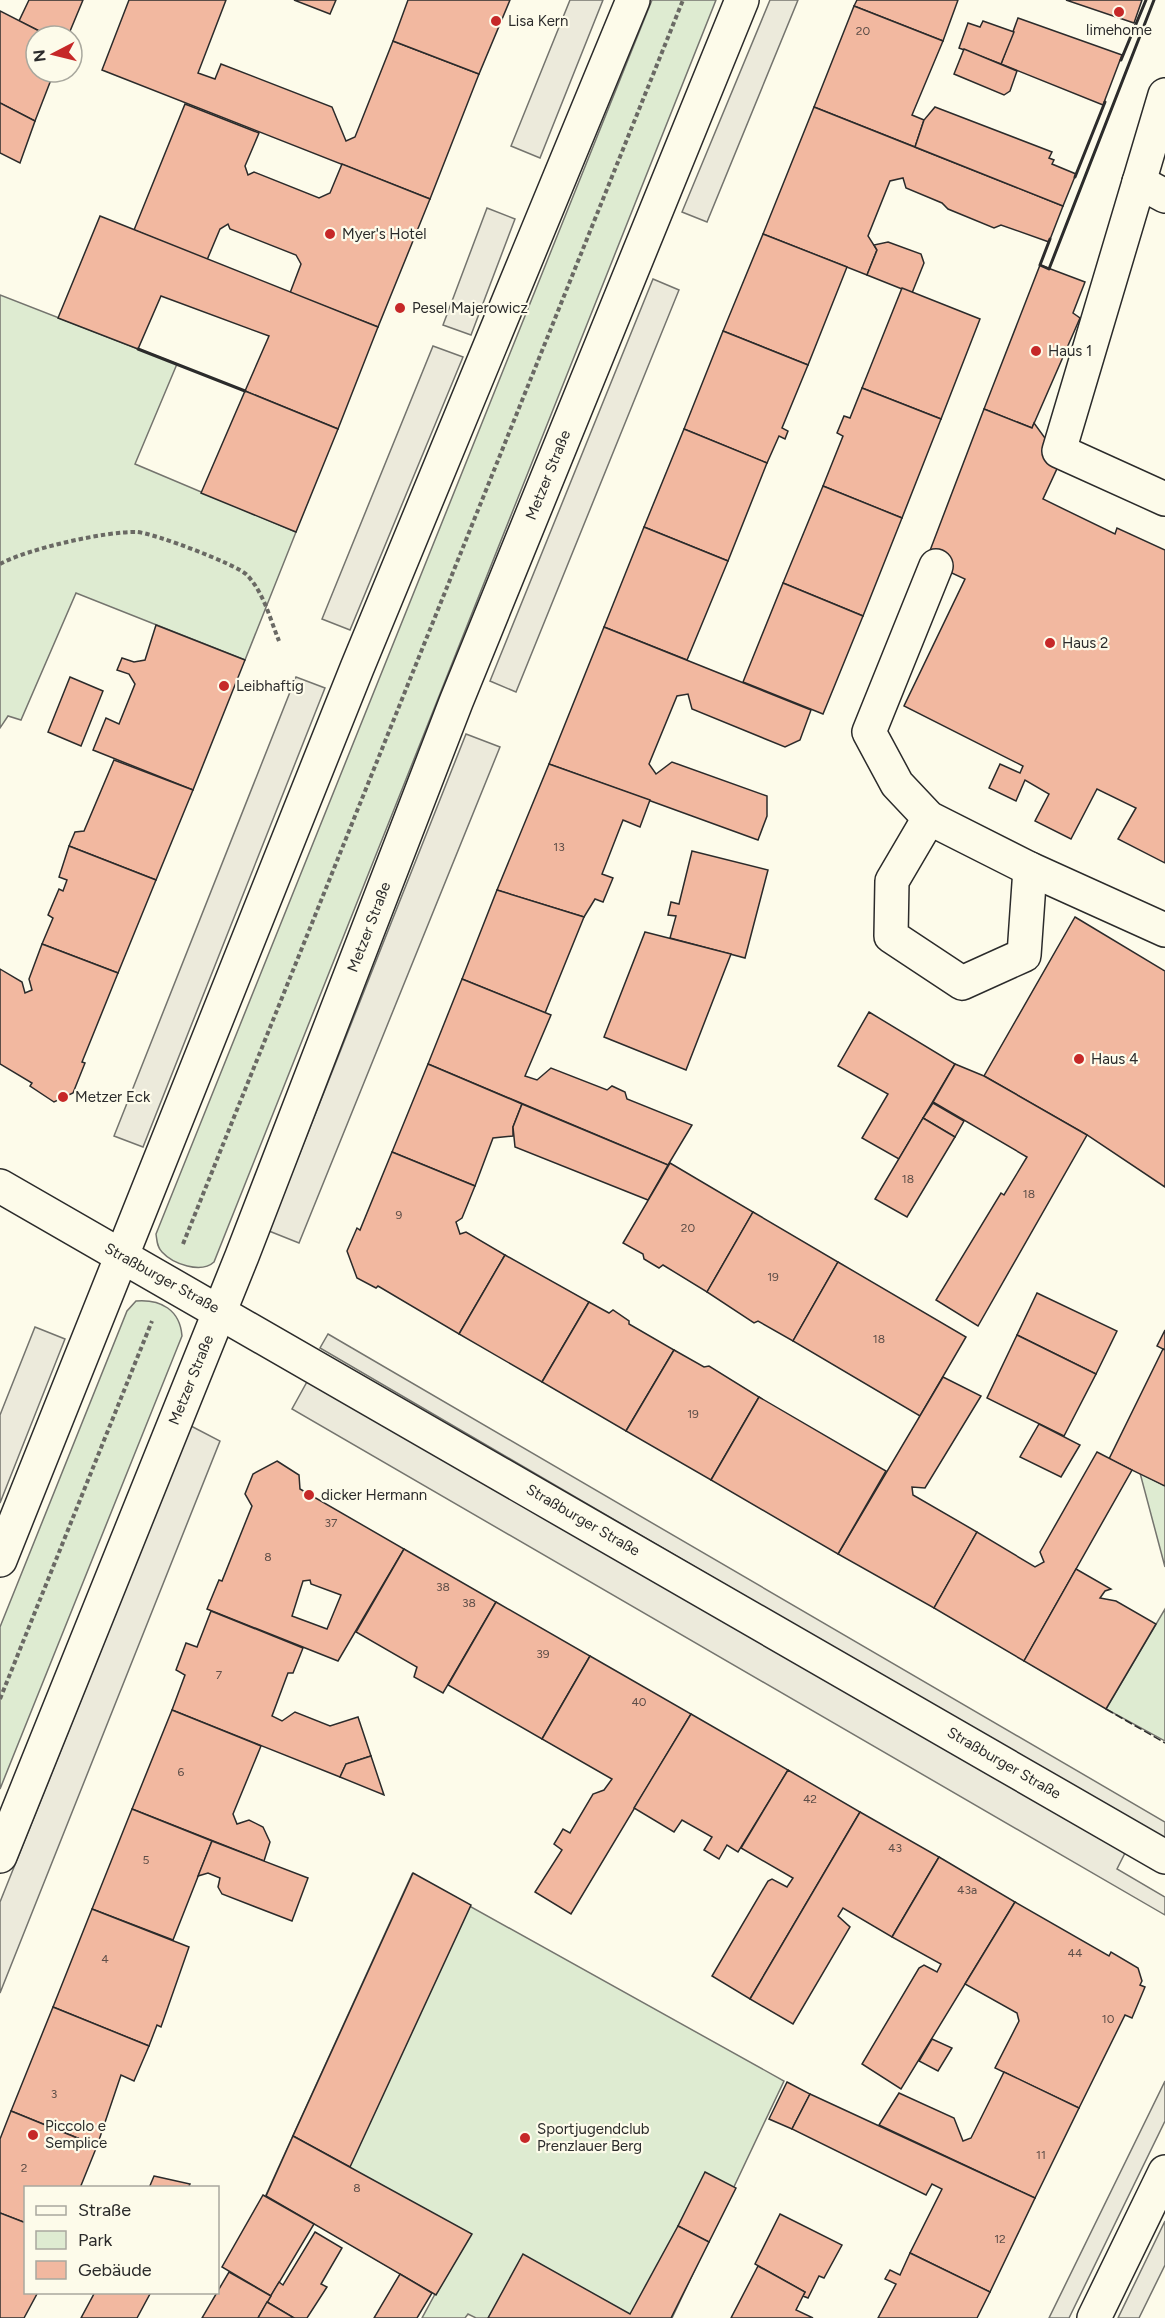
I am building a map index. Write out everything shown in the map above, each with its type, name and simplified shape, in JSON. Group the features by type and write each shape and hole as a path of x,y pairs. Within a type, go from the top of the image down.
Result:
{"street":[{"path":"0,1560 362,657 633,0"},
{"name":"Metzer Straße","path":"0,1856 219,1310 456,702 742,0"},
{"path":"1165,96 1152,189 1059,451 1165,499"},
{"path":"936,566 869,732 897,784 929,818 1030,869 1165,930"},
{"path":"929,818 892,881 891,936 962,983 1024,955 1030,869"},
{"name":"Straßburger Straße","path":"0,1186 219,1310 1165,1857"},
{"path":"1094,2318 1165,2172"}],"path":[{"path":"0,1698 683,0"},
{"path":"0,564 17,555 100,537 138,532 226,562 246,574 260,591 279,641"}],"green space":[{"path":"652,0 716,0 214,1262 202,1267 180,1264 160,1250 156,1234"},
{"path":"0,295 177,364 135,464 296,532 245,660 76,593 21,720 8,716 0,728"},
{"path":"136,1301 153,1302 168,1308 177,1319 182,1336 0,1789 0,1627 127,1311"},
{"path":"1140,1473 1165,1486 1165,1567"},
{"path":"1165,1609 1165,1741 1106,1709"},
{"name":"Sportjugendclub Prenzlauer Berg","path":"412,1874 784,2081 672,2318 476,2318 468,2314 465,2318 422,2318 435,2294 266,2195"}],"shaded area":[{"path":"570,0 603,0 540,158 511,146"},
{"path":"770,0 798,0 707,222 682,212"},
{"path":"487,208 515,219 471,335 443,325"},
{"path":"653,279 679,290 516,692 490,681"},
{"path":"433,346 463,357 350,630 322,619"},
{"path":"296,677 325,688 143,1147 114,1136"},
{"path":"466,734 500,747 299,1243 269,1231"},
{"path":"35,1327 65,1339 0,1503 0,1415"},
{"path":"328,1334 1165,1822 1165,1841 320,1348"},
{"path":"308,1380 1125,1853 1117,1869 1165,1897 1165,1915 292,1409"},
{"path":"191,1426 220,1441 0,1993 0,1902"},
{"path":"1165,2081 1165,2121 1069,2318 1049,2318"},
{"path":"1165,2221 1165,2265 1139,2318 1118,2318"}],"building":[{"path":"29,0 83,0 73,24 25,24 19,21"},
{"path":"129,0 226,0 198,73 215,79 221,64 332,107 346,141 355,137 393,41 479,74 430,199 102,70"},
{"path":"294,0 336,0 330,14"},
{"path":"408,0 510,0 479,74 393,41"},
{"path":"857,0 958,0 943,41 854,6"},
{"name":"limehome","path":"1066,0 1142,0 1134,23"},
{"path":"854,6 943,41 912,115 924,120 915,147 814,107"},
{"path":"0,11 25,24 24,84 49,84 35,121 0,103"},
{"path":"1018,18 1122,55 1103,105 1001,64"},
{"path":"983,21 1014,32 1001,64 959,48 968,23 980,27"},
{"path":"964,49 1017,71 1010,91 1004,95 954,74"},
{"path":"0,103 35,121 20,163 0,153"},
{"path":"185,104 259,133 245,166 248,175 254,172 319,198 330,193 342,164 430,199 378,327 290,293 301,264 296,255 230,229 228,224 220,229 207,260 134,230"},
{"path":"814,107 1063,206 1049,242 1001,225 994,228 948,209 942,203 906,188 903,178 890,181 868,236 877,250 867,275 763,234"},
{"path":"935,107 1052,152 1049,158 1054,160 1052,164 1076,174 1063,206 915,147 924,120"},
{"path":"100,216 378,327 338,429 245,391 269,336 161,296 138,349 58,318"},
{"path":"763,234 847,267 808,365 723,331"},
{"path":"888,242 921,254 924,263 912,293 867,275 877,250 874,245"},
{"name":"Haus 1","path":"1040,265 1085,282 1073,313 1080,318 1032,428 984,409"},
{"path":"902,288 980,319 941,419 862,388"},
{"path":"723,331 808,365 782,428 788,431 785,439 779,436 767,463 684,429"},
{"path":"862,388 941,419 902,518 823,486 843,436 837,433 844,416 850,418"},
{"path":"245,391 338,429 296,532 201,493"},
{"name":"Haus 2","path":"984,409 1032,428 1034,423 1061,460 1043,499 1115,534 1117,528 1165,550 1165,863 1118,839 1136,808 1097,789 1071,839 1035,821 1049,794 1025,780 1016,801 989,788 1000,764 1020,773 1023,766 904,706 965,579 926,561"},
{"path":"684,429 767,463 728,561 644,527"},
{"path":"823,486 902,518 863,616 783,583"},
{"path":"644,527 728,561 687,660 604,627"},
{"path":"783,583 863,616 823,714 743,682"},
{"path":"156,625 245,660 193,790 93,750 106,718 119,724 135,684 129,674 117,670 122,658 134,662 145,660"},
{"path":"604,627 811,710 800,740 785,747 692,709 688,694 677,696 649,764 656,774 672,762 767,796 767,816 758,840 549,764"},
{"path":"70,677 103,691 81,746 48,732"},
{"path":"114,760 193,790 156,880 69,846 75,832 84,831"},
{"path":"549,764 650,800 640,827 623,820 602,874 613,878 603,902 595,899 584,917 497,890"},
{"path":"69,846 156,880 118,973 42,944 53,918 48,915 59,889 63,891 67,880 59,877"},
{"path":"692,851 768,870 745,958 670,938 676,916 668,915 671,902 679,904"},
{"path":"497,890 584,917 545,1013 462,979"},
{"name":"Haus 4","path":"1075,917 1165,971 1165,1187 1087,1135 984,1076"},
{"path":"645,932 731,954 686,1070 604,1037"},
{"path":"42,944 118,973 82,1062 85,1063 73,1093 54,1102 30,1086 32,1083 0,1064 0,969 22,982 25,993 32,990 29,979"},
{"path":"462,979 551,1015 525,1076 537,1080 551,1068 607,1090 612,1086 625,1092 627,1099 692,1125 668,1165 428,1064"},
{"path":"869,1012 955,1064 899,1159 862,1138 888,1094 838,1066"},
{"path":"428,1064 522,1104 513,1127 513,1136 493,1138 475,1186 392,1152"},
{"path":"955,1064 984,1076 1087,1135 978,1326 936,1300 1001,1193 1004,1195 1027,1157 933,1102"},
{"path":"933,1103 964,1121 955,1137 923,1118"},
{"path":"522,1104 668,1165 648,1200 515,1147 513,1127"},
{"path":"923,1118 955,1137 907,1217 875,1199"},
{"path":"392,1152 475,1186 462,1218 456,1222 460,1234 466,1232 505,1255 459,1334 378,1286 376,1288 357,1278 347,1251 357,1228 360,1230"},
{"path":"670,1163 753,1212 707,1292 663,1265 659,1268 644,1259 643,1254 623,1243"},
{"path":"753,1212 838,1262 793,1341 758,1321 754,1323 707,1292"},
{"path":"505,1255 589,1302 542,1382 459,1334"},
{"path":"838,1262 966,1337 920,1416 793,1341"},
{"path":"1037,1293 1117,1331 1096,1374 1017,1335"},
{"path":"589,1302 609,1313 613,1310 629,1321 629,1324 674,1350 626,1431 542,1382"},
{"path":"1165,1330 1165,1350 1157,1346"},
{"path":"1017,1335 1096,1374 1064,1436 987,1398"},
{"path":"1163,1349 1165,1350 1165,1486 1109,1459"},
{"path":"674,1350 704,1367 709,1366 759,1397 711,1480 626,1431"},
{"path":"943,1377 981,1396 925,1488 912,1487 913,1495 977,1532 934,1608 838,1554"},
{"path":"759,1397 886,1471 838,1554 711,1480"},
{"path":"1039,1424 1080,1445 1061,1477 1020,1457"},
{"path":"1097,1452 1132,1470 1024,1661 934,1608 977,1532 1035,1567 1044,1562 1040,1552"},
{"path":"277,1461 299,1475 300,1489 404,1549 338,1661 207,1609 219,1580 222,1581 252,1506 245,1494 253,1474","holes":["310,1580 311,1584 341,1595 327,1629 292,1616 303,1581"]},
{"path":"404,1549 496,1602 443,1693 414,1677 417,1667 356,1632"},
{"path":"1076,1569 1111,1589 1105,1591 1100,1598 1116,1601 1156,1624 1106,1709 1024,1661"},
{"path":"496,1602 590,1656 542,1739 448,1685"},
{"path":"211,1611 303,1648 293,1673 288,1673 272,1716 282,1721 295,1712 330,1726 358,1717 371,1756 346,1764 340,1777 172,1710 185,1675 176,1670 186,1643 197,1647"},
{"path":"590,1656 691,1714 571,1914 535,1892 562,1850 554,1844 563,1829 570,1833 593,1794 604,1790 612,1779 542,1739"},
{"path":"172,1710 261,1746 233,1814 237,1824 249,1820 263,1827 270,1842 264,1861 132,1809"},
{"path":"691,1714 788,1770 738,1852 727,1845 719,1859 704,1850 712,1837 682,1820 674,1832 634,1808"},
{"path":"371,1756 384,1795 340,1777 346,1764"},
{"path":"788,1770 860,1812 750,1999 712,1976 768,1881 772,1879 787,1887 793,1878 741,1848"},
{"path":"132,1809 212,1841 173,1940 92,1909"},
{"path":"860,1812 939,1857 892,1937 843,1908 838,1916 850,1927 793,2024 750,1999"},
{"path":"212,1841 308,1878 292,1921 222,1894 218,1887 220,1878 208,1873 198,1876"},
{"path":"939,1857 1015,1902 901,2089 862,2064 919,1968 924,1965 937,1972 941,1964 892,1937"},
{"path":"413,1873 471,1905 350,2167 293,2136"},
{"path":"1015,1902 1109,1956 1111,1952 1138,1968 1142,1981 1140,1985 1145,1987 1132,2018 1125,2015 1079,2108 995,2068 1019,2021 1017,2013 965,1984"},
{"path":"92,1909 189,1947 161,2027 157,2025 149,2046 53,2007"},
{"path":"53,2007 149,2046 134,2081 121,2075 97,2146 11,2111"},
{"path":"932,2039 952,2048 938,2071 919,2061"},
{"path":"1004,2072 1079,2108 1035,2198 879,2125 899,2093 954,2118 963,2141 971,2138"},
{"path":"787,2082 810,2094 792,2129 769,2119"},
{"path":"810,2094 1035,2198 990,2292 910,2253 942,2189 932,2184 926,2195 792,2129"},
{"path":"11,2111 97,2146 81,2186 24,2186 24,2222 0,2213 0,2139"},
{"path":"293,2136 472,2234 436,2295 266,2196"},
{"path":"705,2172 736,2188 709,2242 678,2226"},
{"path":"154,2176 190,2184 189,2186 150,2186"},
{"path":"263,2195 314,2224 271,2296 222,2267"},
{"path":"0,2213 24,2222 24,2294 37,2294 24,2318 0,2318"},
{"path":"780,2214 842,2245 824,2278 819,2276 808,2298 803,2296 805,2292 755,2264"},
{"path":"678,2226 709,2242 671,2318 488,2318 523,2254 630,2314"},
{"path":"315,2232 342,2248 321,2284 327,2287 307,2318 294,2318 267,2302 279,2282 283,2285"},
{"path":"910,2253 990,2292 977,2318 878,2318 896,2284 885,2279 890,2270 900,2275"},
{"path":"758,2266 805,2292 796,2310 813,2318 731,2318"},
{"path":"229,2272 271,2296 258,2318 202,2318 216,2294 219,2294 219,2289"},
{"path":"400,2274 432,2293 417,2318 374,2318"},
{"path":"94,2294 150,2294 137,2318 81,2318"},
{"path":"267,2302 294,2318 258,2318"}],"fence":[{"path":"1106,1709 1165,1743"}],"wall":[{"path":"1121,60 1146,0"},
{"path":"1050,239 1040,265 1049,269 1154,0"},
{"path":"1075,177 1105,102"},
{"path":"138,349 245,391"}],"place":[{"name":"limehome","path":"1119,12"},
{"name":"Lisa Kern","path":"496,21"},
{"name":"Myer's Hotel","path":"330,234"},
{"name":"Pesel Majerowicz","path":"400,308"},
{"name":"Haus 1","path":"1036,351"},
{"name":"Haus 2","path":"1050,643"},
{"name":"Leibhaftig","path":"224,686"},
{"name":"Haus 4","path":"1079,1059"},
{"name":"Metzer Eck","path":"63,1097"},
{"name":"dicker Hermann","path":"309,1495"},
{"name":"Piccolo e Semplice","path":"33,2135"},
{"name":"Sportjugendclub Prenzlauer Berg","path":"525,2138"}]}
